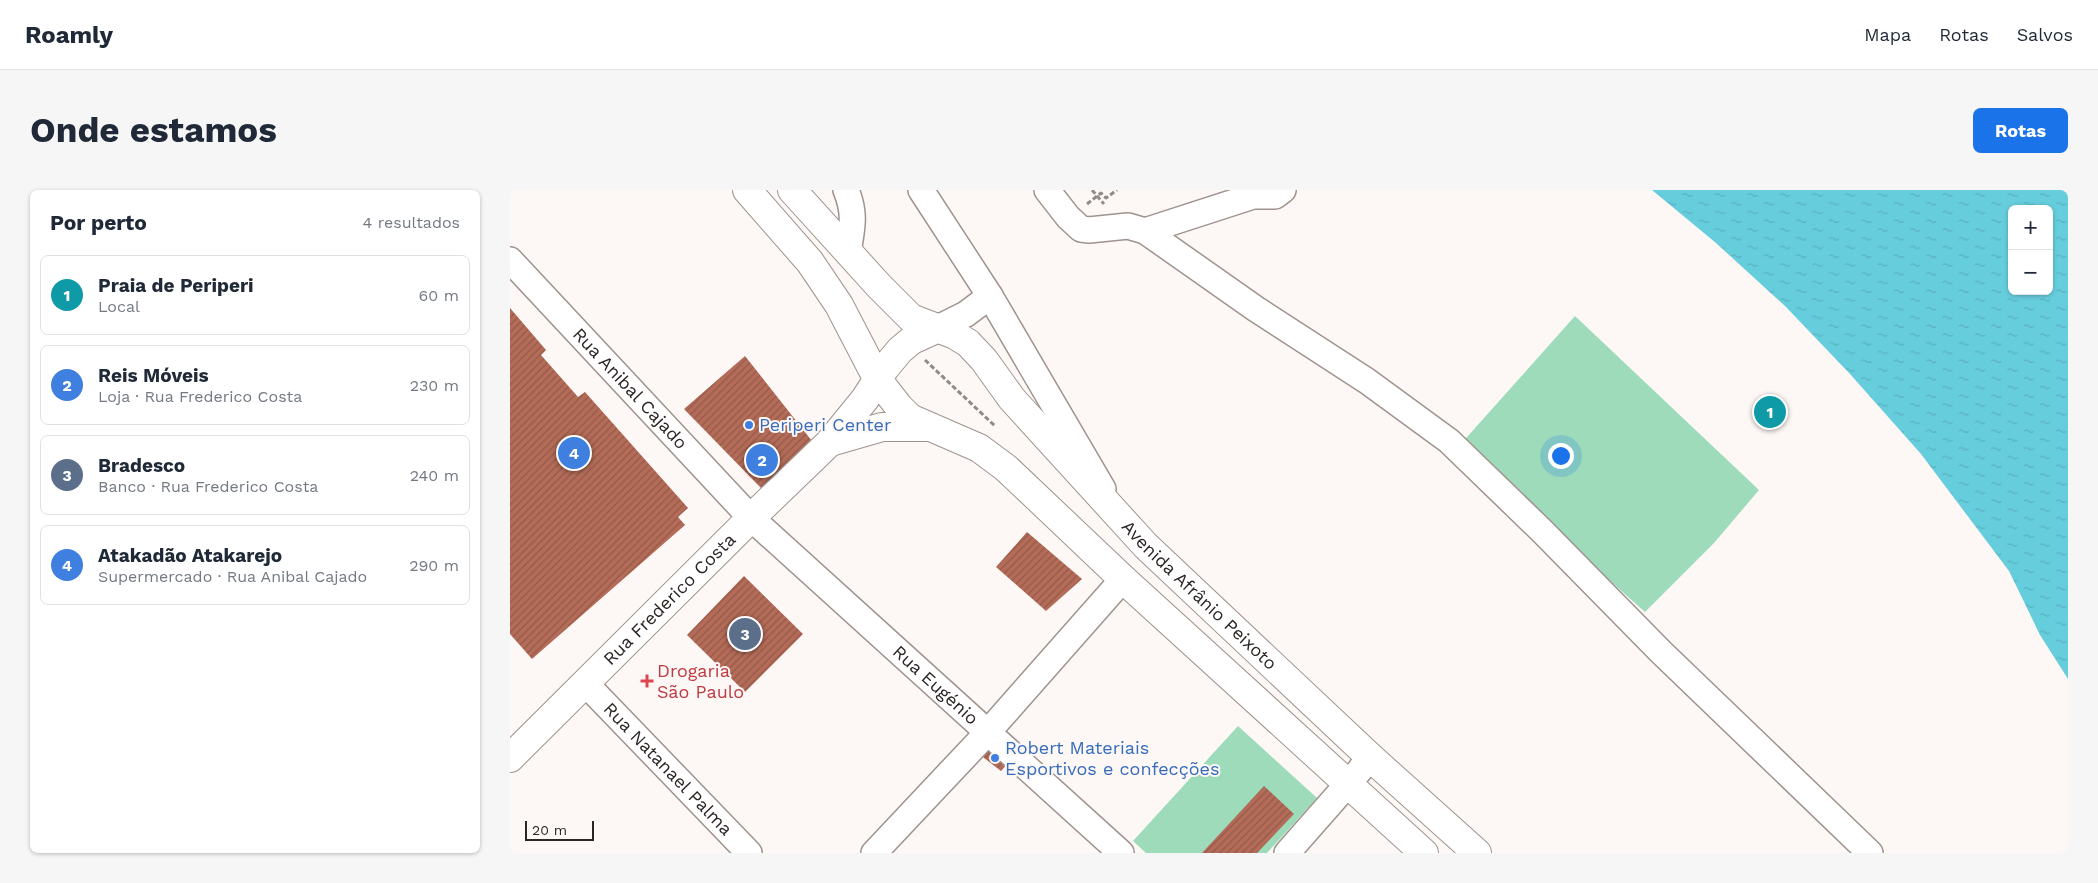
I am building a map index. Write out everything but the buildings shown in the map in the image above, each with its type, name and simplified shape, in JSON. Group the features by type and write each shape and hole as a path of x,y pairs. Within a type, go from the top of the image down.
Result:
{"main road":[{"name":"Avenida Afrânio Peixoto","path":"747,190 810,262 839,305 878,380 910,418 978,448 1006,468 1123,579 1424,853"},
{"name":"Avenida Afrânio Peixoto","path":"792,190 878,286 911,318 968,343 1012,399 1123,523 1369,756 1477,853"},
{"path":"878,380 892,359 907,343 936,329"},
{"name":"Rua Frederico Costa","path":"510,758 830,442 856,411 878,380"},
{"name":"Rua Frederico Costa","path":"830,442 882,427 930,427"}],"street":[{"path":"846,190 852,206 853,222 848,252"},
{"path":"921,190 990,296 1123,523"},
{"path":"1047,190 1068,217 1081,229 1089,230 1128,226 1145,231 1256,309 1367,382 1449,441 1542,531 1661,652 1870,853"},
{"path":"1145,231 1253,196 1275,196 1283,190"},
{"name":"Rua Anibal Cajado","path":"510,260 751,518"},
{"path":"936,329 960,318 990,296"},
{"name":"Rua Eugénio","path":"751,518 1121,853"},
{"path":"874,853 988,732 1123,579"},
{"name":"Rua Natanael Palma","path":"586,684 749,853"},
{"path":"1287,853 1360,770 1369,756"}],"path":[{"path":"1068,217 1101,193 1106,198 1117,190"}],"green space":[{"path":"1575,316 1759,490 1714,543 1645,612 1459,446"},
{"path":"1238,726 1317,798 1267,853 1146,853 1133,841"}],"water":[{"path":"1652,190 2068,190 2068,679 2040,635 2009,571 1921,454 1850,374 1785,306 1716,243"}],"place":[{"name":"Praia de Periperi","path":"1770,412"},
{"name":"Periperi Center","path":"749,425"},
{"name":"Atakadão Atakarejo","path":"574,453"},
{"name":"Reis Móveis","path":"762,460"},
{"name":"Bradesco","path":"745,634"},
{"name":"Drogaria São Paulo","path":"647,681"},
{"name":"Robert Materiais Esportivos e confecções","path":"995,758"}]}
